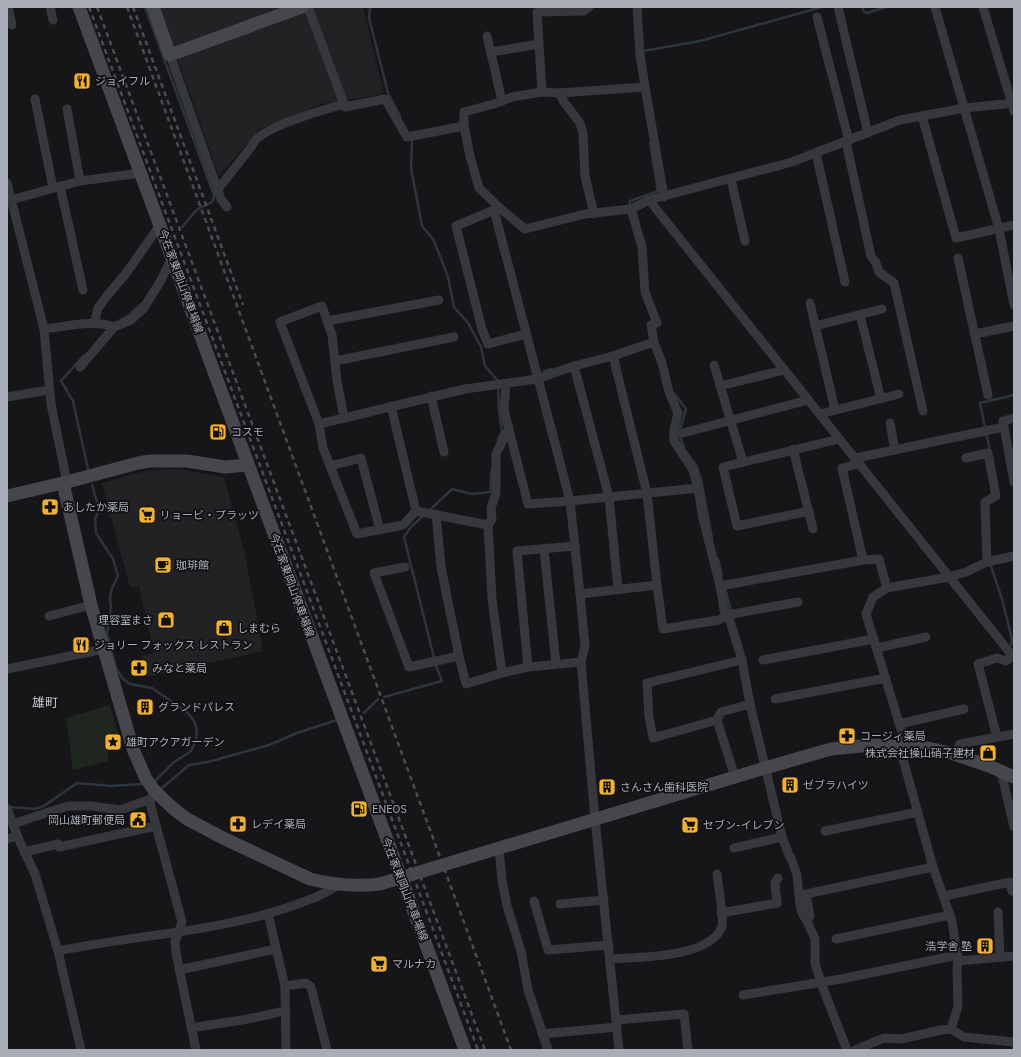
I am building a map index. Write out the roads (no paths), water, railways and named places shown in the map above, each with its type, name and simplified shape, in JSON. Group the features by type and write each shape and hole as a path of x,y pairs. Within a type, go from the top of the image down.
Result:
{"street":[{"path":"8,7 12,26"},
{"path":"50,7 53,20"},
{"name":"今在家東岡山停車場線","path":"79,7 465,1050"},
{"path":"153,7 221,199 227,207"},
{"path":"170,55 302,7"},
{"path":"308,7 345,108 385,99 407,138 464,126"},
{"path":"542,92 537,12 584,11 589,7"},
{"path":"637,7 642,87 664,197"},
{"path":"838,7 868,133"},
{"path":"935,7 1000,229 1014,305"},
{"path":"642,87 559,93 542,92 512,97 464,112 464,126 470,156 479,188 498,210 525,229 585,214 629,209 649,200 792,162 900,120 965,108 1013,106 983,7"},
{"path":"817,17 848,141 871,256 876,263 879,272 894,283 923,411"},
{"path":"487,36 502,101"},
{"path":"490,52 539,44"},
{"path":"559,93 580,123 583,134 585,176 594,214"},
{"path":"35,99 83,290"},
{"path":"218,189 252,146 253,142 263,134 288,121 344,104"},
{"path":"67,110 80,181"},
{"path":"922,116 956,238 1014,225"},
{"path":"816,153 844,282"},
{"path":"9,200 80,181 141,173"},
{"path":"731,179 745,241"},
{"path":"7,183 9,200 44,329 51,404 65,482 91,605 132,749 152,795 150,803 182,922 175,942 179,970 196,1050"},
{"path":"649,200 1013,657 1006,661 997,658 978,664 996,737"},
{"path":"629,209 642,247 645,292 657,323 651,325 654,340 662,363 669,392 678,413 674,430 674,441 693,470 698,488 703,519 723,586 724,610 730,615"},
{"path":"498,210 537,379 570,501 585,646 581,662 619,1050"},
{"path":"498,210 456,226 482,329 488,344 526,334"},
{"path":"94,324 98,308 127,272 160,225"},
{"path":"958,258 988,395"},
{"path":"44,329 94,324 112,326 130,320 143,309 173,259"},
{"path":"327,321 439,300"},
{"path":"810,303 835,410"},
{"path":"344,418 337,380 332,335 322,306 280,322 319,424 323,448 357,534 403,525 427,512 488,525"},
{"path":"815,326 882,309"},
{"path":"860,315 881,399"},
{"path":"80,366 112,326"},
{"path":"975,334 1014,326"},
{"path":"335,361 454,337"},
{"path":"319,424 431,396 465,389 537,379 574,366 613,356 654,340"},
{"path":"613,356 647,494 663,629 719,620 730,615 798,602"},
{"path":"714,365 742,462"},
{"path":"574,366 609,497 618,589"},
{"path":"720,386 784,370"},
{"path":"501,385 504,410 528,504 698,488"},
{"path":"7,397 49,390"},
{"path":"820,414 899,394"},
{"path":"431,396 444,452"},
{"path":"683,433 730,422 808,400"},
{"path":"390,406 427,512 441,567 458,656 466,684 528,667 581,662"},
{"path":"1014,418 1002,421 1014,482"},
{"path":"890,423 895,450"},
{"path":"863,560 842,468 854,465 857,460 895,450 1004,427"},
{"path":"502,673 492,599 488,525 492,518 491,508 496,493 496,454 509,428"},
{"path":"809,511 737,526 723,467 840,439"},
{"path":"793,450 813,529"},
{"path":"966,458 988,453 996,496 985,502 984,506 989,562"},
{"path":"330,466 361,458 380,530"},
{"path":"7,496 150,461 187,461 225,467 248,465"},
{"path":"528,667 517,551 575,546"},
{"path":"544,549 556,664"},
{"path":"951,1030 958,1006 958,958 950,915 933,867 902,746 899,724 866,614 873,597 886,588 949,577 966,572 989,562 1014,556"},
{"path":"723,586 863,560 879,559 886,588"},
{"path":"405,567 374,573 410,667 458,656"},
{"path":"580,594 658,585"},
{"path":"49,616 91,605"},
{"path":"730,615 730,621 742,660 750,704 782,837 797,875 802,913 808,920 815,939 815,963 847,1050"},
{"path":"763,660 926,637"},
{"path":"7,669 104,649"},
{"path":"717,720 653,738 649,717 647,683 742,660"},
{"path":"775,699 886,678"},
{"path":"735,777 717,720 721,712 750,704"},
{"path":"899,724 964,709"},
{"path":"954,754 960,744 1014,734"},
{"path":"152,795 187,819 223,838 310,879 338,885 362,886 374,885 401,878 765,768 831,750 871,744 928,748 954,754 1014,777"},
{"path":"1001,772 1014,827"},
{"path":"13,824 68,806 79,805 120,810 152,795"},
{"path":"7,808 17,836 35,874 58,951 81,1050"},
{"path":"825,831 918,812"},
{"path":"24,852 58,844 59,847 156,826"},
{"path":"7,839 17,836"},
{"path":"734,848 782,837"},
{"path":"499,848 502,880 507,906 521,951 528,990 548,1050"},
{"path":"808,920 810,916 806,894 933,867"},
{"path":"610,959 674,954 691,951 708,943 718,934 723,925 717,874"},
{"path":"722,913 777,903 775,883 778,878"},
{"path":"944,896 1010,882 1012,891"},
{"path":"58,951 94,944 234,923 314,899 338,885"},
{"path":"534,900 548,950 609,945"},
{"path":"560,904 604,900"},
{"path":"998,912 1000,956"},
{"path":"268,914 285,986 286,1050"},
{"path":"836,939 950,915"},
{"path":"179,970 276,949"},
{"path":"743,995 823,983 958,958 1014,956"},
{"path":"285,986 306,983 311,987 327,1050"},
{"path":"192,1028 226,1022 244,1021 286,1010"},
{"path":"542,1034 684,1014 688,1050"},
{"path":"855,1050 884,1038 901,1039 941,1030 951,1030 964,1036 1014,1042"}],"waterway":[{"path":"145,7 214,195 213,201 200,207 182,227"},
{"path":"370,7 369,18 388,93 400,116"},
{"path":"643,51 700,41 822,7"},
{"path":"862,7 864,12 867,13 886,7"},
{"path":"411,139 411,168 422,226 433,239 440,256 448,277 454,307 468,323 481,347 485,366 498,381"},
{"path":"629,207 630,201 658,191 650,143"},
{"path":"120,320 128,316 141,304"},
{"path":"84,355 61,381 73,401 88,469"},
{"path":"544,371 551,369"},
{"path":"498,386 502,431 498,440"},
{"path":"674,393 686,409 679,434 685,450 696,465 701,479 712,538"},
{"path":"990,451 980,403 1014,395"},
{"path":"430,510 452,489 472,494 490,492 492,467"},
{"path":"92,485 99,509 95,519 96,533 113,559 118,576 112,588 110,597 111,608 107,633 116,668 123,679 130,684 152,688 188,713 194,721 197,730 196,740 191,751 173,763 155,781"},
{"path":"384,697 442,681 436,666 404,537 410,528 424,515"},
{"path":"718,559 722,575"},
{"path":"990,563 1002,599 1011,635 1011,645"},
{"path":"725,588 731,612"},
{"path":"364,713 378,699"},
{"path":"162,788 189,765 208,762 269,745 297,733 337,720"},
{"path":"9,807 35,809 44,806 77,783 110,786 143,784"}],"railway":[{"path":"89,7 478,1050"},
{"path":"97,7 485,1050"},
{"path":"127,7 511,1050"},
{"path":"133,7 243,305"}],"place":[{"name":"ジョイフル","path":"82,81"},
{"name":"コスモ","path":"218,432"},
{"name":"あしたか薬局","path":"50,507"},
{"name":"リョービ・プラッツ","path":"147,515"},
{"name":"珈琲館","path":"163,565"},
{"name":"理容室まさ","path":"166,620"},
{"name":"しまむら","path":"224,628"},
{"name":"ジョリー フォックス レストラン","path":"81,645"},
{"name":"みなと薬局","path":"139,668"},
{"name":"グランドパレス","path":"145,707"},
{"name":"コージィ薬局","path":"847,736"},
{"name":"雄町アクアガーデン","path":"113,742"},
{"name":"株式会社操山硝子建材","path":"988,753"},
{"name":"ゼブラハイツ","path":"790,785"},
{"name":"さんさん歯科医院","path":"607,787"},
{"name":"ENEOS","path":"359,809"},
{"name":"岡山雄町郵便局","path":"138,820"},
{"name":"レデイ薬局","path":"238,824"},
{"name":"セブン-イレブン","path":"690,825"},
{"name":"浩学舎 塾","path":"985,946"},
{"name":"マルナカ","path":"379,964"}],"district":[{"name":"雄町","path":"45,702"}]}
